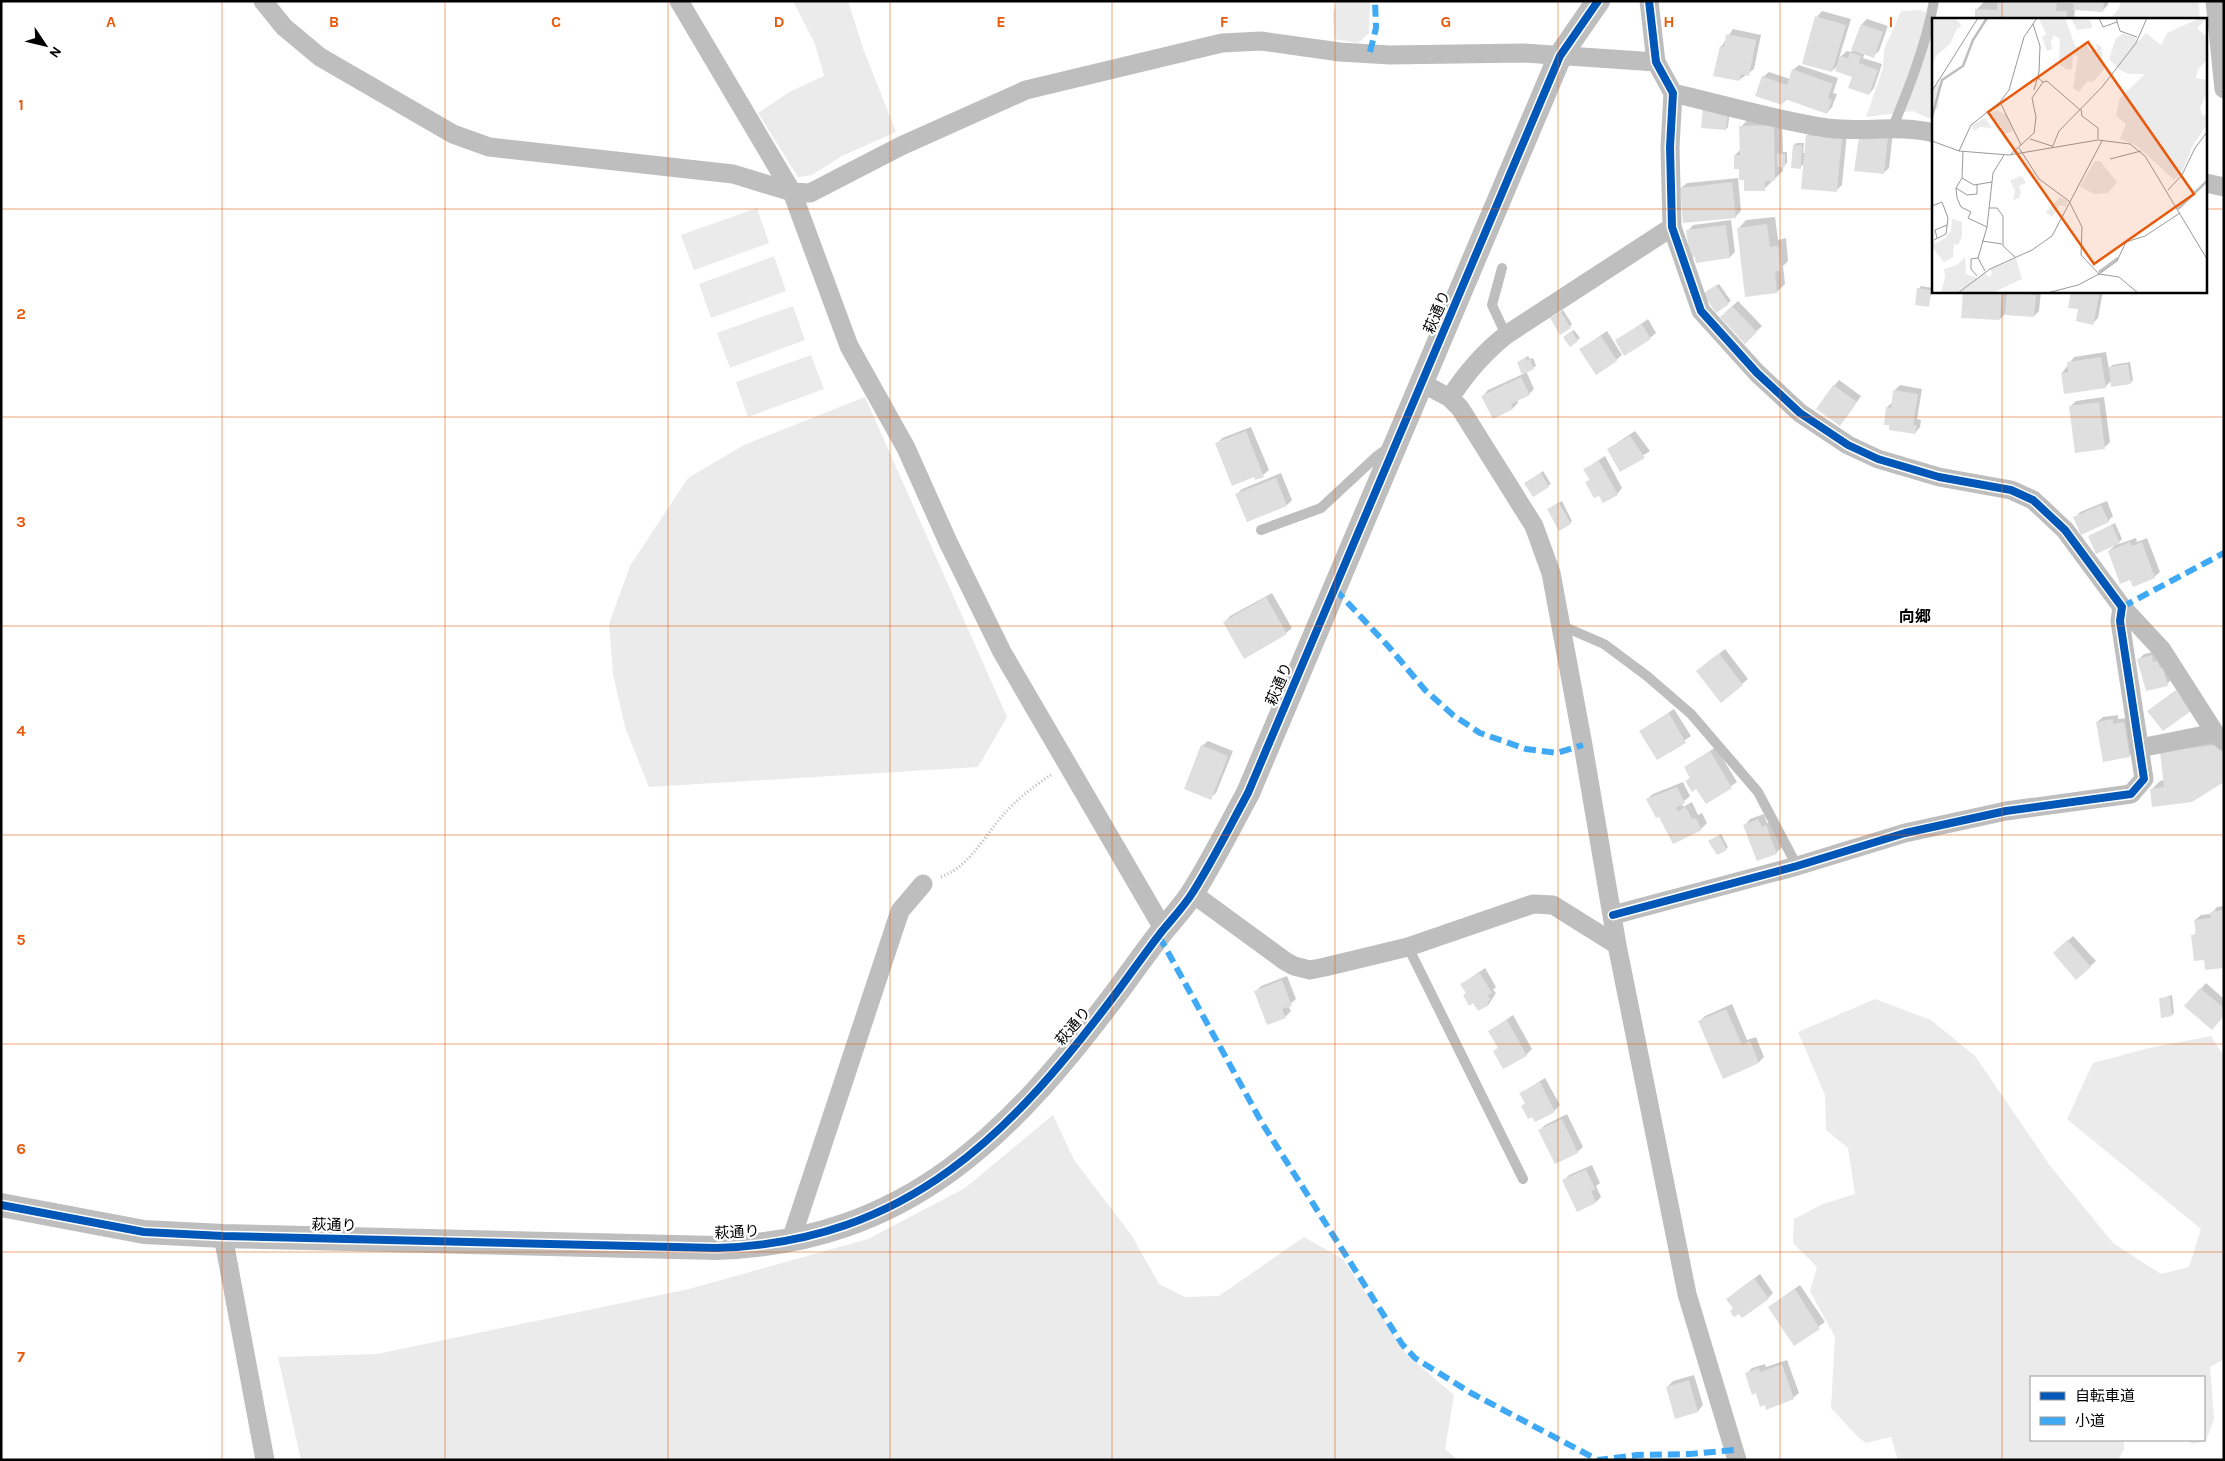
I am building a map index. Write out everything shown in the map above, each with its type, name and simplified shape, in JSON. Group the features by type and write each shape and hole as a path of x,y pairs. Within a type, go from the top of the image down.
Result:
{"street":[{"path":"262,1 284,28 320,57 453,134 489,147 733,174 792,192 810,193 901,146 1026,90 1222,43 1261,41 1340,52 1390,55 1523,53 1656,62"},
{"path":"679,1 792,192 848,346 906,448 948,542 1002,652 1164,930"},
{"name":"萩通り","path":"1,1205 144,1232 223,1236 716,1248 754,1246 791,1240 840,1228 891,1207 937,1181 980,1149 1025,1104 1099,1017 1192,893 1248,793 1560,56 1598,1"},
{"path":"1649,1 1656,62 1673,93 1670,147 1672,227 1701,311 1757,373 1800,413 1848,445 1878,459 1939,477 2011,490 2033,500 2065,530 2122,607 2162,650 2220,736 2140,748"},
{"path":"2215,1 2224,89"},
{"path":"1673,93 1825,128 1858,131 1913,128 1932,133"},
{"path":"2208,183 2224,187"},
{"path":"1450,398 1468,369 1485,351 1506,335 1672,227"},
{"path":"1422,383 1450,398 1460,408 1534,526 1551,573 1617,945 1687,1294 1737,1460"},
{"path":"1613,914 1797,866 1905,833 2006,811 2131,794 2144,779 2120,621 2122,607"},
{"path":"791,1240 900,911 923,884"},
{"path":"1192,893 1285,961 1310,970 1408,946 1533,904 1543,903 1553,905 1617,945"},
{"path":"223,1236 265,1460"}],"lane":[{"path":"1892,129 1904,100 1931,19 1934,1"},
{"path":"1502,268 1492,305 1506,335"},
{"path":"1261,530 1322,508 1377,456 1396,443"},
{"path":"1560,624 1604,644 1647,676 1691,714 1758,792 1797,866"},
{"path":"1408,946 1523,1180"}],"path":[{"path":"923,884 948,874 980,848 1004,814 1049,776 1069,766"}],"shaded area":[{"path":"793,1 848,1 864,51 896,132 842,156 812,175 798,177 758,113 791,91 824,76 815,44"},
{"path":"1337,1 1370,1 1369,33 1358,43 1334,39 1333,12"},
{"path":"2121,1 2195,1 2199,3 2200,18 2111,18 2119,8"},
{"path":"1921,10 1937,18 1932,18 1932,120 1913,111 1866,117 1883,68 1884,50 1901,11"},
{"path":"757,208 769,243 694,270 681,235"},
{"path":"774,256 786,291 711,318 699,284"},
{"path":"793,306 805,340 730,368 717,333"},
{"path":"811,355 824,389 748,417 736,382"},
{"path":"865,397 1007,717 978,767 649,787 625,727 613,674 609,624 630,566 688,478 744,445"},
{"path":"1875,999 1931,1020 1975,1056 2051,1167 2113,1243 2161,1274 2189,1267 2201,1229 2067,1119 2093,1063 2149,1048 2211,1036 2224,1056 2224,1359 2210,1367 2214,1419 2206,1441 2192,1444 2188,1441 2205,1441 2205,1376 2030,1376 2030,1441 2124,1441 2124,1449 2118,1460 1898,1460 1891,1437 1866,1443 1858,1437 1831,1408 1835,1337 1810,1291 1817,1267 1793,1243 1794,1219 1823,1204 1855,1194 1848,1148 1826,1130 1825,1095 1798,1032"},
{"path":"1053,1115 1074,1160 1132,1236 1159,1284 1185,1297 1219,1296 1304,1237 1343,1259 1407,1355 1454,1395 1445,1449 1458,1460 301,1460 278,1357 377,1354 689,1289 868,1239 965,1188"}],"building":[{"path":"1997,1 2057,2 2056,11 2067,11 2067,18 1975,18 1975,9 1997,10"},
{"path":"2074,1 2104,1 2103,12 2073,10"},
{"path":"1815,16 1846,25 1832,72 1802,64"},
{"path":"1861,24 1883,32 1874,58 1851,50"},
{"path":"1726,34 1756,40 1749,76 1741,74 1739,81 1713,76 1720,46 1724,47"},
{"path":"1850,52 1861,56 1859,63 1878,70 1869,95 1848,88 1852,77 1835,71 1840,56 1848,58"},
{"path":"1792,69 1833,84 1828,98 1832,100 1827,114 1785,99 1782,105 1755,96 1762,76 1787,85"},
{"path":"1703,108 1728,111 1726,130 1701,128"},
{"path":"1774,125 1775,181 1765,181 1765,191 1744,191 1744,180 1739,180 1739,169 1734,169 1734,155 1740,155 1739,126"},
{"path":"1806,135 1842,138 1837,192 1801,189"},
{"path":"1877,135 1888,137 1884,174 1854,171 1859,137 1876,139"},
{"path":"1793,145 1802,145 1801,169 1791,168"},
{"path":"1777,154 1785,154 1785,167 1777,167"},
{"path":"1732,182 1736,218 1683,223 1680,188"},
{"path":"1767,224 1770,247 1778,246 1781,271 1775,271 1777,293 1745,297 1737,228"},
{"path":"1726,225 1730,258 1696,263 1695,257 1690,258 1686,230"},
{"path":"1716,285 1729,304 1716,313 1703,294"},
{"path":"1917,288 1931,290 1929,307 1915,305"},
{"path":"1963,292 2002,292 2000,320 1961,318"},
{"path":"2071,292 2100,292 2093,325 2076,321 2078,309 2068,308"},
{"path":"2007,293 2036,295 2034,317 2005,315"},
{"path":"1732,306 1757,332 1745,344 1720,317"},
{"path":"1561,312 1571,328 1560,335 1550,318"},
{"path":"1642,324 1651,339 1624,356 1615,340"},
{"path":"1572,331 1578,341 1570,347 1563,337"},
{"path":"1601,336 1617,361 1596,375 1579,349"},
{"path":"2101,357 2106,388 2064,394 2061,373 2068,372 2067,362"},
{"path":"1526,358 1527,361 1530,359 1534,369 1522,375 1517,362"},
{"path":"2128,364 2131,384 2111,387 2109,367"},
{"path":"1521,377 1530,395 1511,404 1513,409 1493,419 1481,396"},
{"path":"1833,385 1857,402 1840,426 1816,409"},
{"path":"1893,390 1918,394 1913,425 1917,425 1915,434 1889,430 1889,425 1884,425 1886,407 1891,408"},
{"path":"2099,402 2105,449 2075,453 2069,406"},
{"path":"1246,431 1264,477 1255,480 1254,477 1232,486 1215,443"},
{"path":"1630,436 1645,458 1620,472 1607,449"},
{"path":"1599,461 1618,495 1603,503 1599,496 1594,498 1585,482 1590,480 1583,469"},
{"path":"1541,473 1549,487 1533,497 1524,483"},
{"path":"1276,478 1287,506 1247,522 1235,494"},
{"path":"1559,503 1571,524 1559,531 1547,509"},
{"path":"2101,505 2109,522 2081,535 2073,517"},
{"path":"2112,525 2120,543 2096,554 2088,536"},
{"path":"2130,542 2132,546 2142,542 2155,578 2133,587 2130,580 2120,584 2108,551"},
{"path":"1266,597 1287,634 1244,659 1223,622"},
{"path":"1719,653 1743,685 1721,703 1696,671"},
{"path":"2152,655 2153,662 2157,661 2160,668 2163,668 2168,686 2146,691 2137,659"},
{"path":"2176,690 2191,711 2163,731 2147,711"},
{"path":"1669,713 1686,743 1657,760 1639,731"},
{"path":"2113,719 2113,724 2124,722 2130,757 2103,762 2096,722"},
{"path":"1201,745 1228,756 1211,800 1184,789"},
{"path":"2215,745 2224,754 2224,782 2192,802 2152,807 2150,789 2164,787 2160,752"},
{"path":"1710,751 1732,788 1706,804 1696,789 1692,792 1685,781 1690,778 1684,767"},
{"path":"1677,787 1685,803 1676,808 1678,811 1686,807 1692,819 1696,818 1702,830 1673,844 1659,817 1656,818 1646,799"},
{"path":"1758,819 1762,827 1766,825 1777,854 1757,861 1743,825"},
{"path":"1719,835 1727,850 1717,855 1708,841"},
{"path":"2224,910 2224,968 2205,970 2204,960 2194,961 2191,935 2196,935 2194,920 2211,918 2210,912"},
{"path":"2067,940 2091,967 2076,980 2053,953"},
{"path":"1480,973 1492,993 1488,995 1491,1000 1487,1002 1489,1005 1478,1011 1473,1003 1469,1006 1463,995 1466,993 1460,984"},
{"path":"1282,980 1292,1006 1282,1009 1286,1018 1267,1025 1254,991"},
{"path":"2200,988 2224,1008 2224,1016 2212,1030 2184,1006"},
{"path":"2170,997 2172,1016 2161,1018 2159,998"},
{"path":"1726,1009 1742,1045 1750,1041 1759,1063 1723,1079 1698,1021"},
{"path":"1507,1020 1527,1056 1503,1069 1493,1051 1498,1048 1488,1031"},
{"path":"1540,1082 1555,1112 1535,1122 1532,1117 1528,1119 1521,1106 1525,1103 1519,1093"},
{"path":"1562,1119 1578,1153 1555,1164 1538,1130"},
{"path":"1586,1169 1595,1189 1591,1191 1596,1203 1577,1212 1562,1180"},
{"path":"1754,1278 1769,1299 1742,1318 1739,1314 1734,1317 1730,1311 1733,1308 1726,1299"},
{"path":"1795,1289 1820,1329 1794,1346 1768,1307"},
{"path":"1782,1364 1794,1399 1766,1410 1765,1405 1760,1407 1756,1393 1752,1395 1745,1373 1759,1368 1760,1372"},
{"path":"1689,1380 1698,1412 1675,1419 1666,1387"}],"marked path":[{"path":"1370,52 1376,28 1375,1"},
{"path":"2122,607 2224,553"},
{"path":"1335,589 1389,647 1425,690 1453,715 1480,733 1526,749 1557,753 1583,745"},
{"path":"1159,936 1262,1123 1402,1344 1415,1358 1471,1393 1598,1460 1637,1455 1690,1454 1734,1450"}],"cycle path":[{"path":"1,1205 144,1232 223,1236 716,1248 784,1241 845,1225 900,1201 950,1170 996,1132 1038,1089 1080,1041 1157,937 1186,902 1214,855 1248,793 1560,56 1598,1"},
{"path":"1613,915 1797,866 1905,833 2006,811 2131,794 2144,779 2120,621 2122,607 2065,530 2033,500 2011,490 1939,477 1878,459 1848,445 1800,413 1757,373 1701,311 1672,227 1670,147 1673,93 1656,62 1649,1"}],"district":[{"name":"向郷","path":"1915,616"}]}
